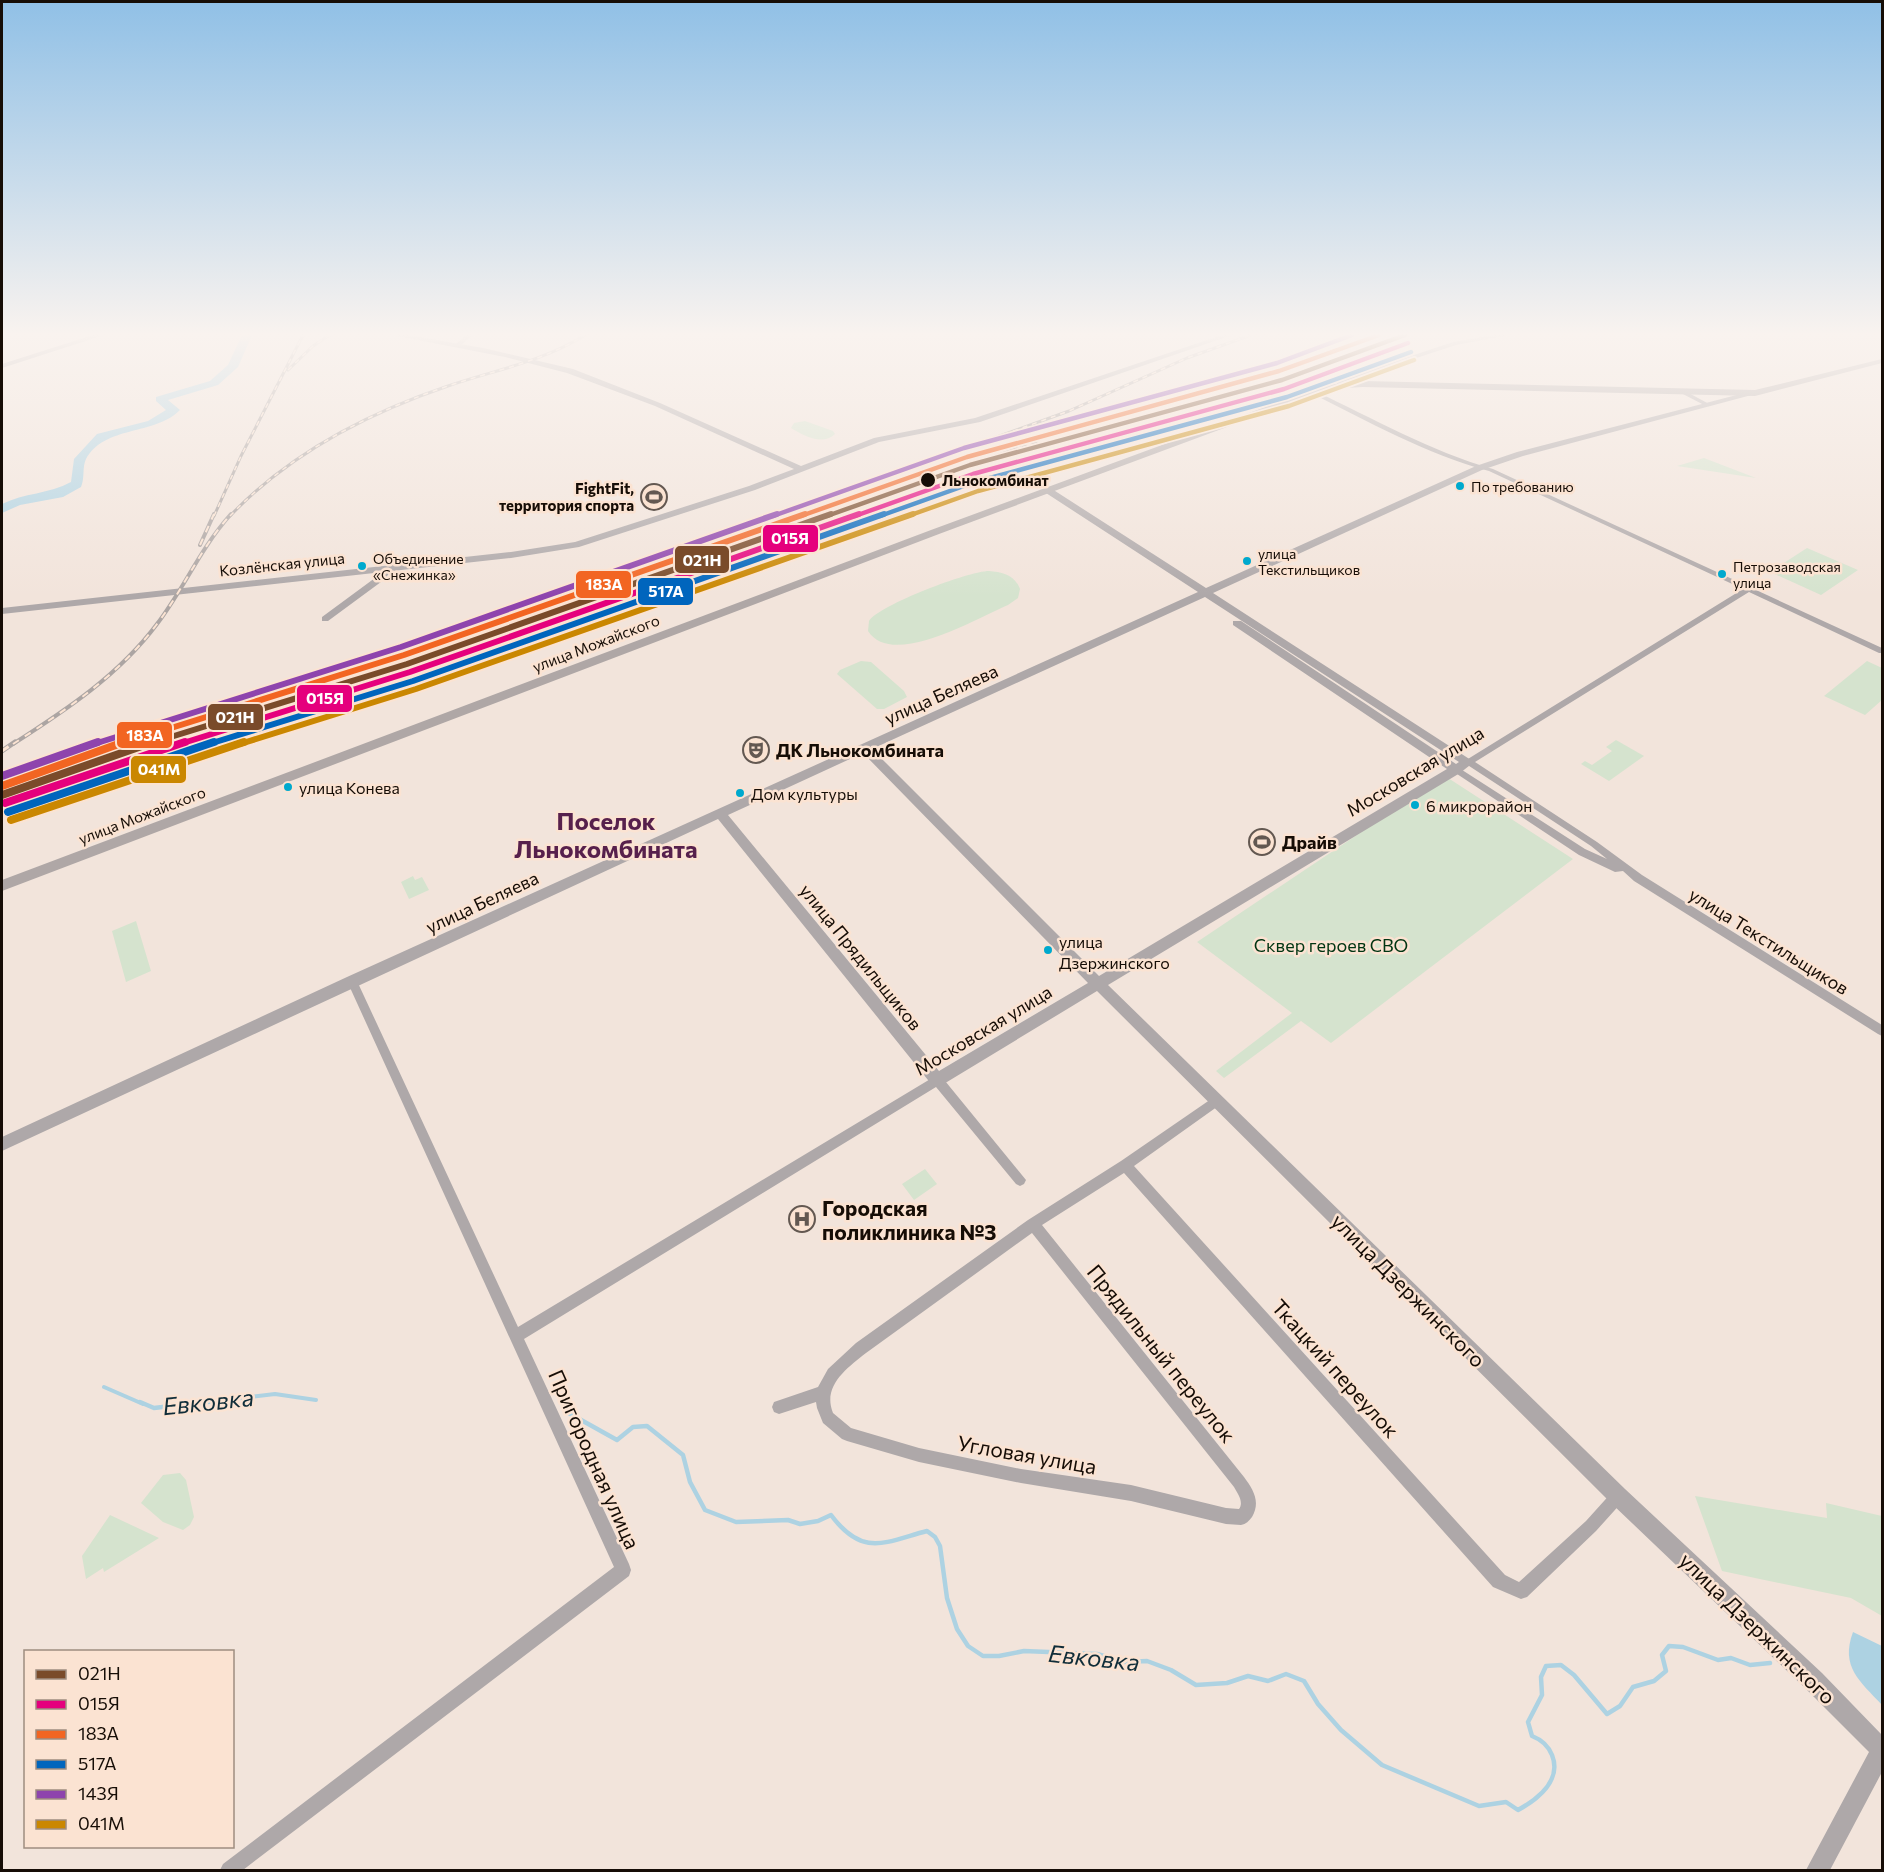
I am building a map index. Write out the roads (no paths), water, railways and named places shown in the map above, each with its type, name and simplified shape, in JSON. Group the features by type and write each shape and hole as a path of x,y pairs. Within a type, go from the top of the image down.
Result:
{"main road":[{"name":"улица Можайского","path":"2,886 1232,422"}],"street":[{"path":"692,422 797,467"},
{"name":"Козлёнская улица","path":"2,611 511,555 576,545 771,481 797,467 877,440 965,422"},
{"path":"1376,422 1412,440 1500,475 1882,651"},
{"name":"улица Беляева","path":"2,1144 352,981 1479,468 1520,454 1641,422"},
{"name":"улица Текстильщиков","path":"1045,492 1462,766 1582,852 1638,878"},
{"path":"325,619 382,577 388,568"},
{"name":"Московская улица","path":"516,1336 937,1080 1462,766 1747,590"},
{"name":"улица Дзержинского","path":"864,748 1098,984 1618,1496 1814,1681 1882,1750"},
{"name":"улица Текстильщиков","path":"1462,766 1594,844 1638,878 1882,1031"},
{"name":"улица Прядильщиков","path":"720,813 1020,1180"},
{"path":"1582,852 1594,844"},
{"name":"Пригородная улица","path":"229,1870 622,1570 352,981"},
{"path":"779,1407 823,1393 825,1386 838,1368 861,1348 1033,1224 1125,1165 1217,1100"},
{"name":"Ткацкий переулок","path":"1125,1165 1499,1581 1521,1592 1591,1526 1618,1496"},
{"name":"Прядильный переулок","path":"1033,1224 1239,1482 1248,1497 1247,1512"},
{"name":"Угловая улица","path":"823,1393 824,1408 828,1418 837,1426 847,1434 884,1445 1021,1476 1131,1493 1226,1516 1242,1517 1247,1512"},
{"path":"1818,1870 1882,1750"}],"water":[{"path":"1853,1632 1882,1646 1882,1705 1854,1673 1849,1655"}],"waterway":[{"path":"2,509 16,502 59,494 77,484 80,459 101,437 153,422"},
{"name":"Евковка","path":"104,1387 143,1404"},
{"name":"Евковка","path":"193,1404 275,1394 316,1400"},
{"name":"Евковка","path":"140,1402 154,1408 206,1402"},
{"name":"Евковка","path":"565,1411 617,1440 633,1427 647,1426 683,1455 690,1482 705,1510 736,1522 788,1520 800,1524 818,1521 831,1515 854,1537 864,1542 875,1543 927,1531 935,1537 940,1546 947,1598 957,1629 968,1646 983,1656 999,1656 1024,1651 1097,1654 1125,1662 1147,1661 1171,1670 1196,1685 1227,1683 1248,1676 1268,1681 1286,1674 1304,1681 1318,1704 1341,1730 1382,1765 1479,1806 1506,1802 1518,1810 1540,1794 1551,1780 1554,1773 1552,1755 1544,1743 1532,1736 1528,1722 1542,1695 1541,1677 1546,1666 1561,1665 1574,1675 1607,1714 1620,1706 1633,1687 1654,1681 1666,1671 1662,1655 1669,1646 1683,1647 1718,1660 1731,1658 1750,1665 1770,1663"}],"railway":[{"path":"214,516 258,422"},
{"path":"230,516 278,473 331,438 360,422"},
{"path":"778,516 1038,422"},
{"path":"970,465 1036,442"},
{"path":"200,545 214,514"},
{"path":"13,744 72,705 126,659 157,624 210,541 231,514"},
{"path":"120,744 782,514"},
{"path":"2,751 15,742"},
{"path":"2,785 124,742"}],"place":[{"name":"Льнокомбинат","path":"928,480"},
{"name":"По требованию","path":"1460,486"},
{"name":"FightFit, территория спорта","path":"654,497"},
{"name":"улица Текстильщиков","path":"1247,561"},
{"name":"Объединение «Снежинка»","path":"362,566"},
{"name":"Петрозаводская улица","path":"1722,574"},
{"name":"ДК Льнокомбината","path":"756,750"},
{"name":"улица Конева","path":"288,787"},
{"name":"Дом культуры","path":"740,793"},
{"name":"6 микрорайон","path":"1415,805"},
{"name":"Драйв","path":"1262,842"},
{"name":"улица Дзержинского","path":"1048,950"},
{"name":"Городская поликлиника №3","path":"802,1219"}],"district":[{"name":"Поселок Льнокомбината","path":"606,834"}],"park label":[{"name":"Сквер героев СВО","path":"1331,945"}]}
